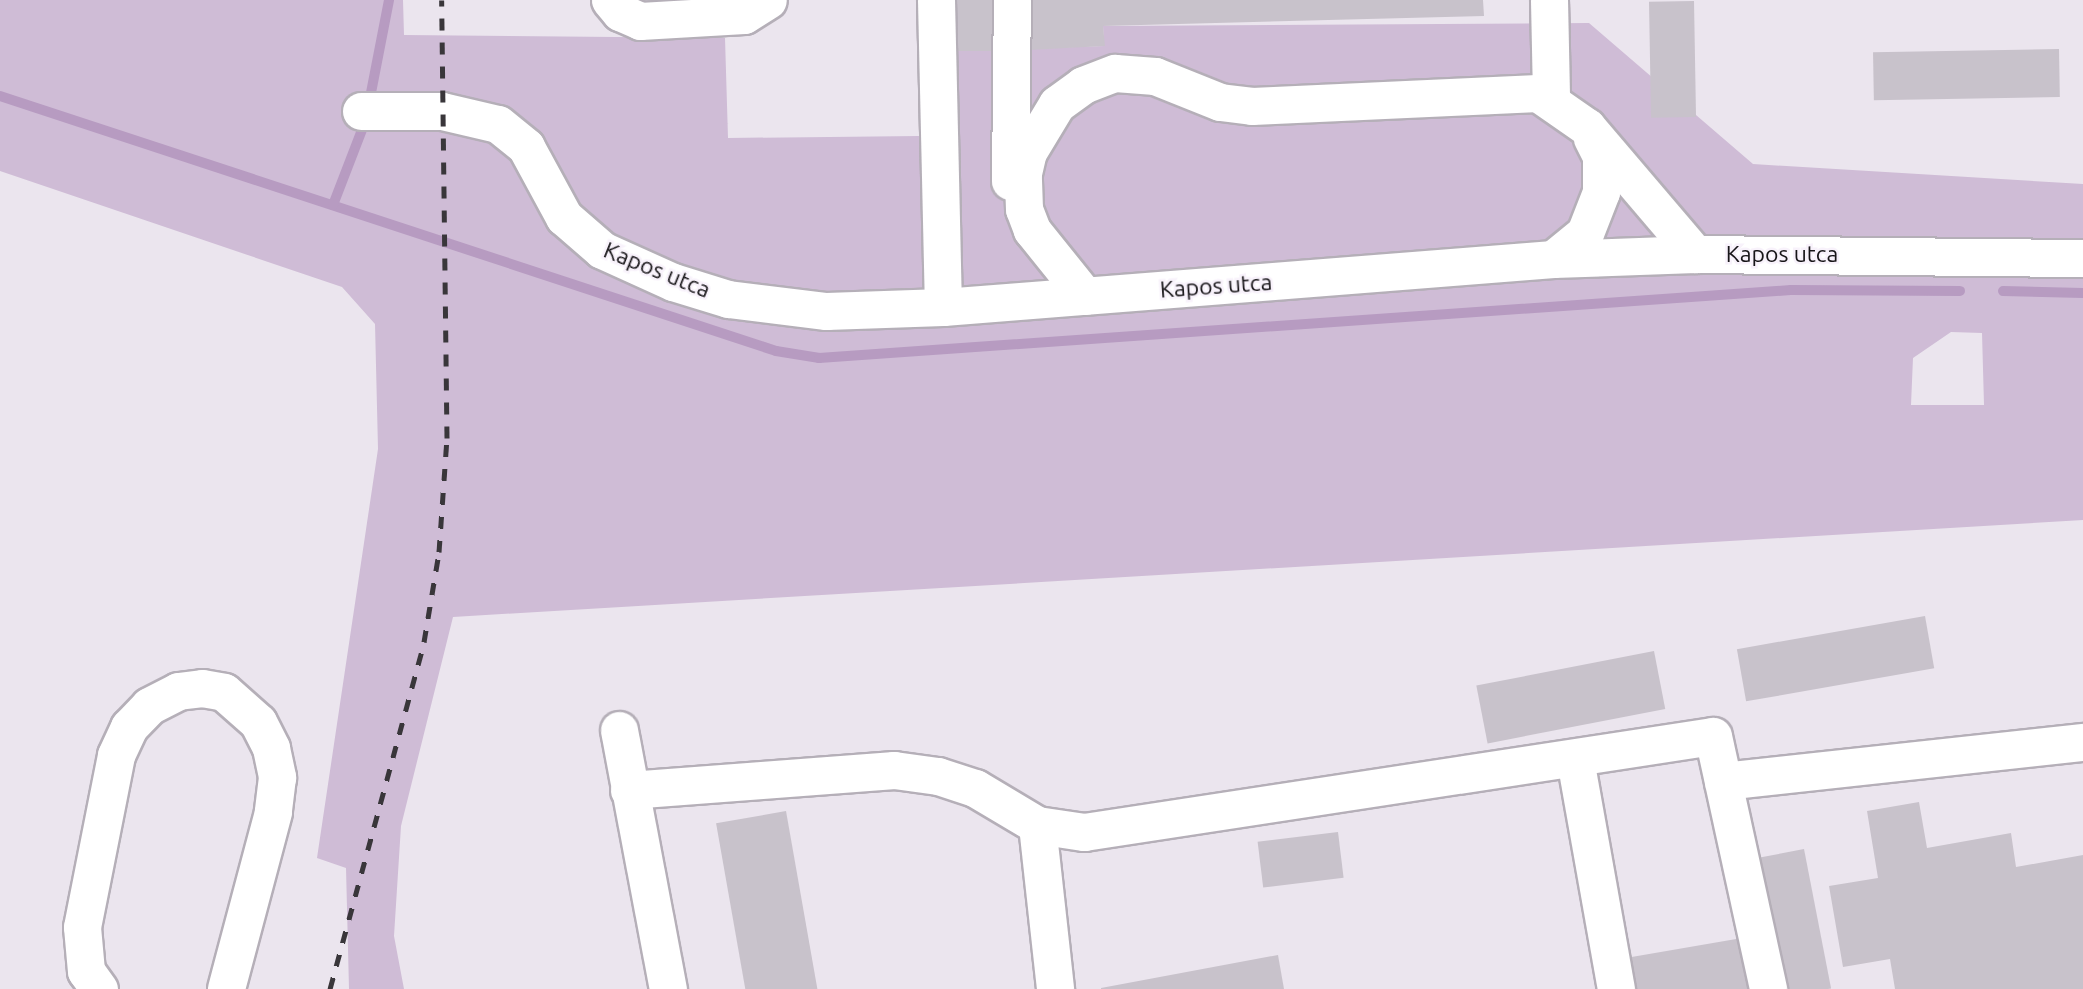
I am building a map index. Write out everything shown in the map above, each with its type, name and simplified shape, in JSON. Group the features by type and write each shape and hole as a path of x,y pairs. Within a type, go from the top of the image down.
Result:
{"street":[{"path":"610,0 620,12 640,21 744,15 768,0"},
{"path":"936,0 943,307"},
{"path":"1012,0 1009,186 1032,230 1085,296"},
{"path":"1549,0 1551,99"},
{"path":"1032,230 1021,190 1033,143 1057,104 1083,85 1115,73 1155,76 1220,102 1252,106 1538,93 1551,99 1587,127 1695,254"},
{"name":"Kapos utca","path":"372,110 458,113 498,124 526,147 552,200 578,232 603,250 673,282 771,306 866,312 1553,259 1695,254 2083,258"},
{"path":"1553,259 1585,233 1601,192 1601,156 1587,127"},
{"path":"91,983 82,927 116,755 129,727 149,706 178,691 202,688 224,692 258,722 277,778 273,812 227,982"},
{"path":"619,730 668,989"},
{"path":"629,790 894,770 939,776 975,788 1037,825 1084,832 1713,736 1768,989"},
{"path":"1723,781 2083,742"},
{"path":"1575,759 1616,989"},
{"path":"1037,825 1055,989"}],"shaded area":[{"path":"0,0 403,0 404,35 725,38 728,138 919,136 923,52 1104,46 1103,26 1589,23 1753,164 2083,184 2083,520 453,617 401,826 394,936 404,989 349,989 346,868 317,858 378,449 375,324 342,287 0,171","holes":["1951,332 1982,333 1984,405 1911,405 1913,358"]}],"building":[{"path":"943,0 999,0 999,51 943,51"},
{"path":"1025,0 1483,0 1484,16 1103,26 1105,46 1028,50"},
{"path":"1694,1 1696,117 1651,118 1649,2"},
{"path":"2059,49 2060,97 1874,100 1873,52"},
{"path":"1925,616 1934,668 1746,701 1737,649"},
{"path":"1654,651 1665,709 1488,743 1476,686"},
{"path":"1919,802 1927,848 2011,833 2016,867 2083,855 2083,989 1895,989 1890,959 1843,967 1829,886 1878,878 1867,811"},
{"path":"786,811 817,989 745,989 716,823"},
{"path":"1338,832 1344,878 1263,888 1258,842"},
{"path":"1804,849 1831,988 1781,989 1756,858"},
{"path":"1742,938 1751,989 1625,989 1620,959"},
{"path":"1278,955 1284,989 1101,989 1101,988"}],"waterway":[{"path":"369,103 389,0"},
{"path":"0,96 776,351 819,358 1791,290 1960,291"},
{"path":"333,205 367,117"},
{"path":"2003,291 2083,293"}],"railway":[{"path":"330,989 424,642 439,552 447,438 442,0"}]}
